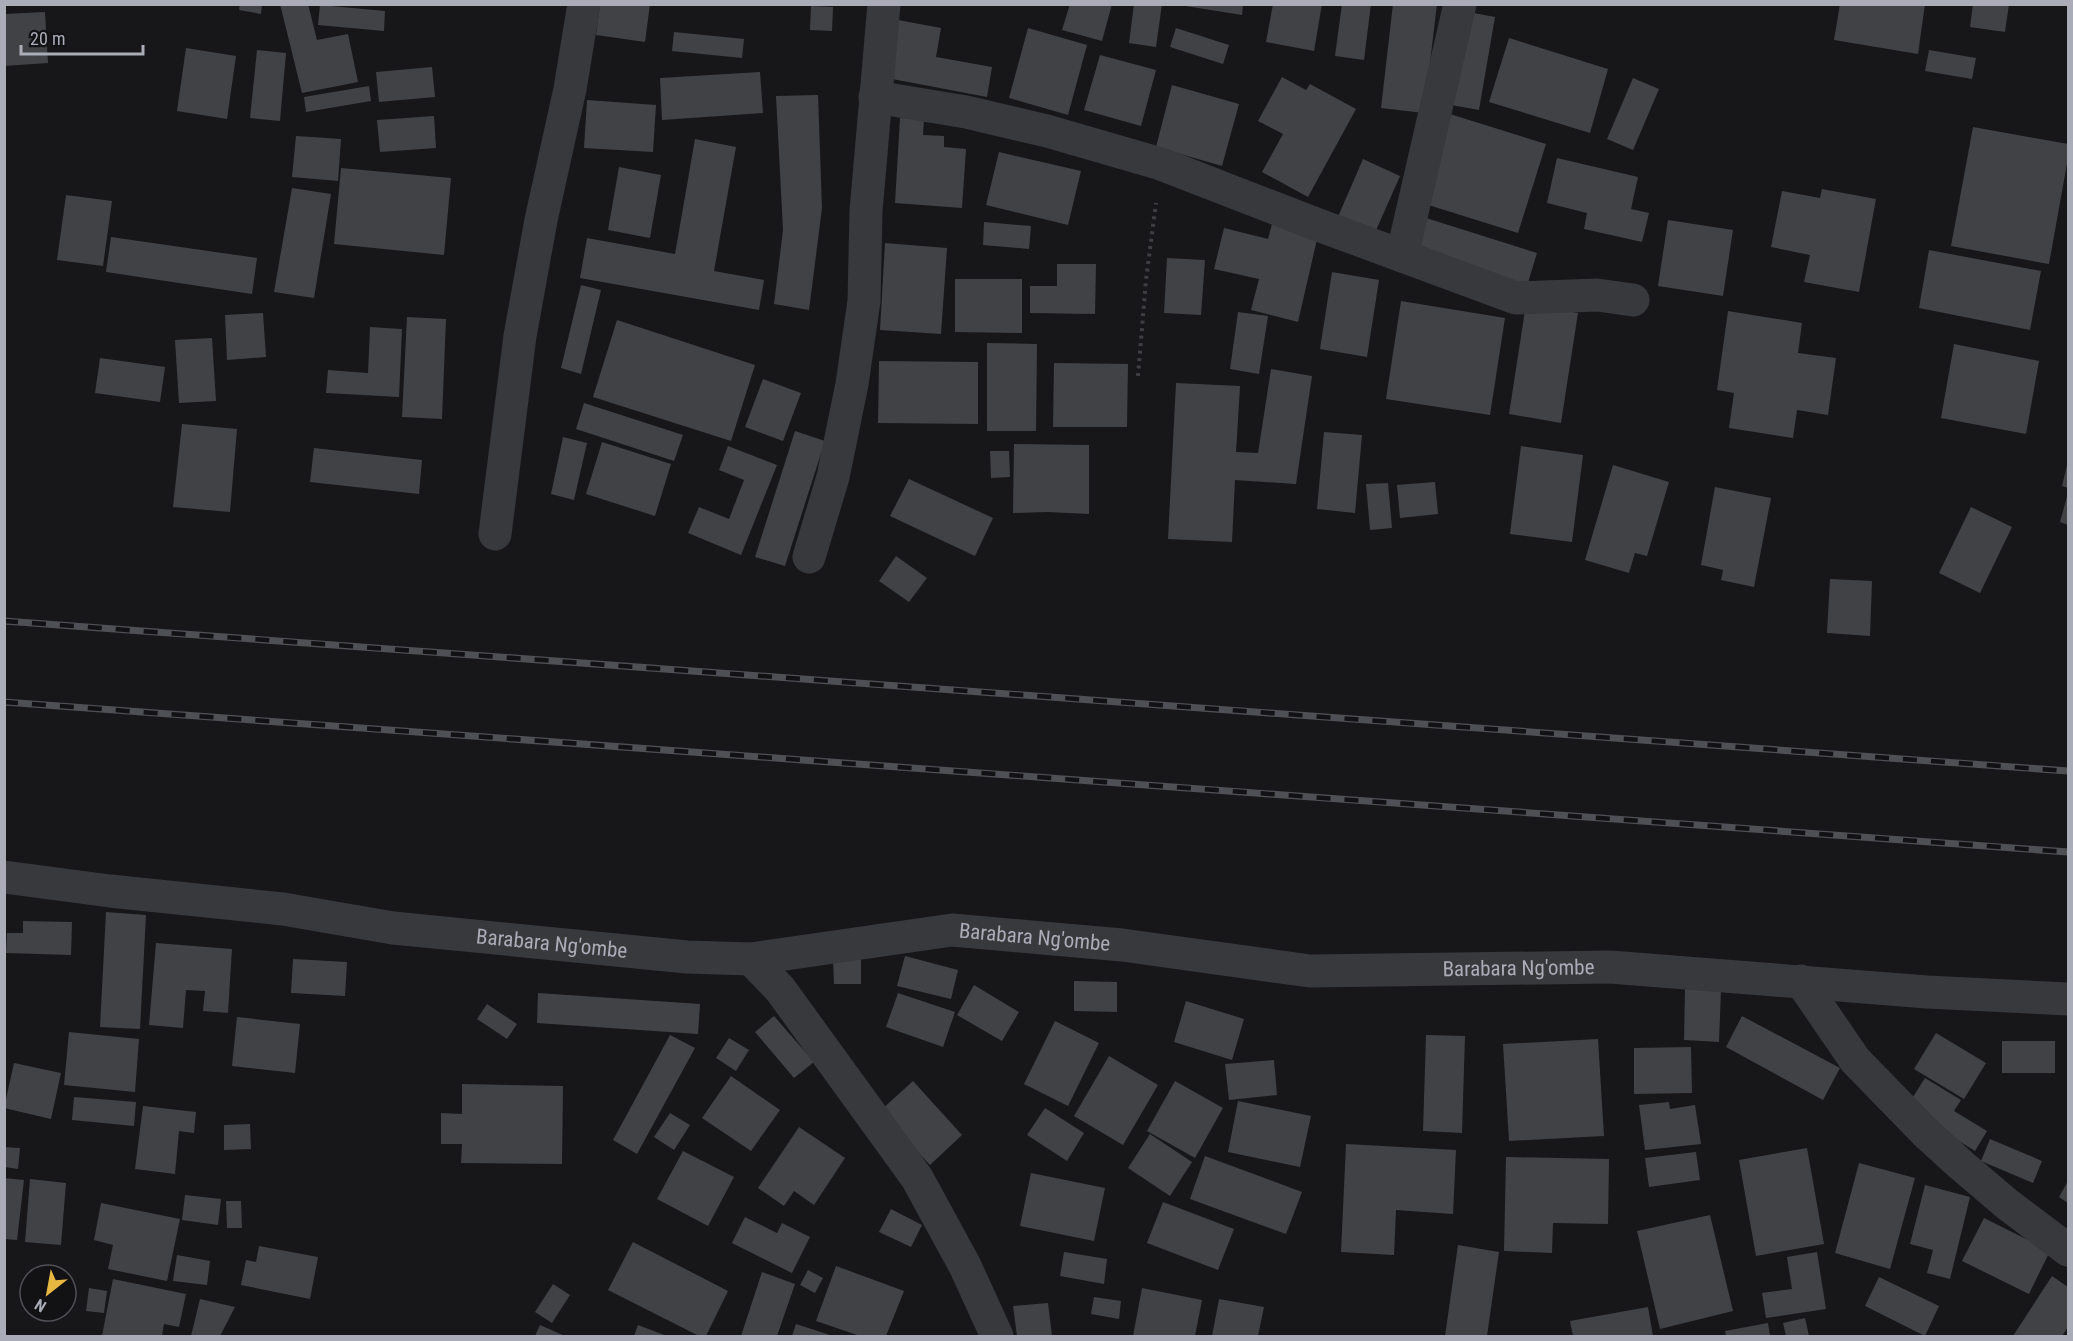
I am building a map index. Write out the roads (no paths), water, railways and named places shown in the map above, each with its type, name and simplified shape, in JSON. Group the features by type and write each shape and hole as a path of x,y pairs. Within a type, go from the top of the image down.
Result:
{"street":[{"path":"495,534 520,336 541,219 570,89 584,4"},
{"path":"809,557 833,477 852,384 864,301 866,210 884,4"},
{"path":"1402,256 1460,4"},
{"path":"875,97 966,112 1047,131 1161,164 1516,298 1597,295 1633,300"},
{"name":"Barabara Ng'ombe","path":"4,877 110,891 283,909 393,928 687,957 750,959 952,930 1122,945 1310,971 1610,967 1927,992 2068,999"},
{"path":"750,959 780,989 916,1178 965,1266 997,1336"},
{"path":"1801,981 1855,1060 1925,1132 2007,1204 2068,1250"}],"railway":[{"path":"4,621 2068,771"},
{"path":"4,702 2068,852"}]}
